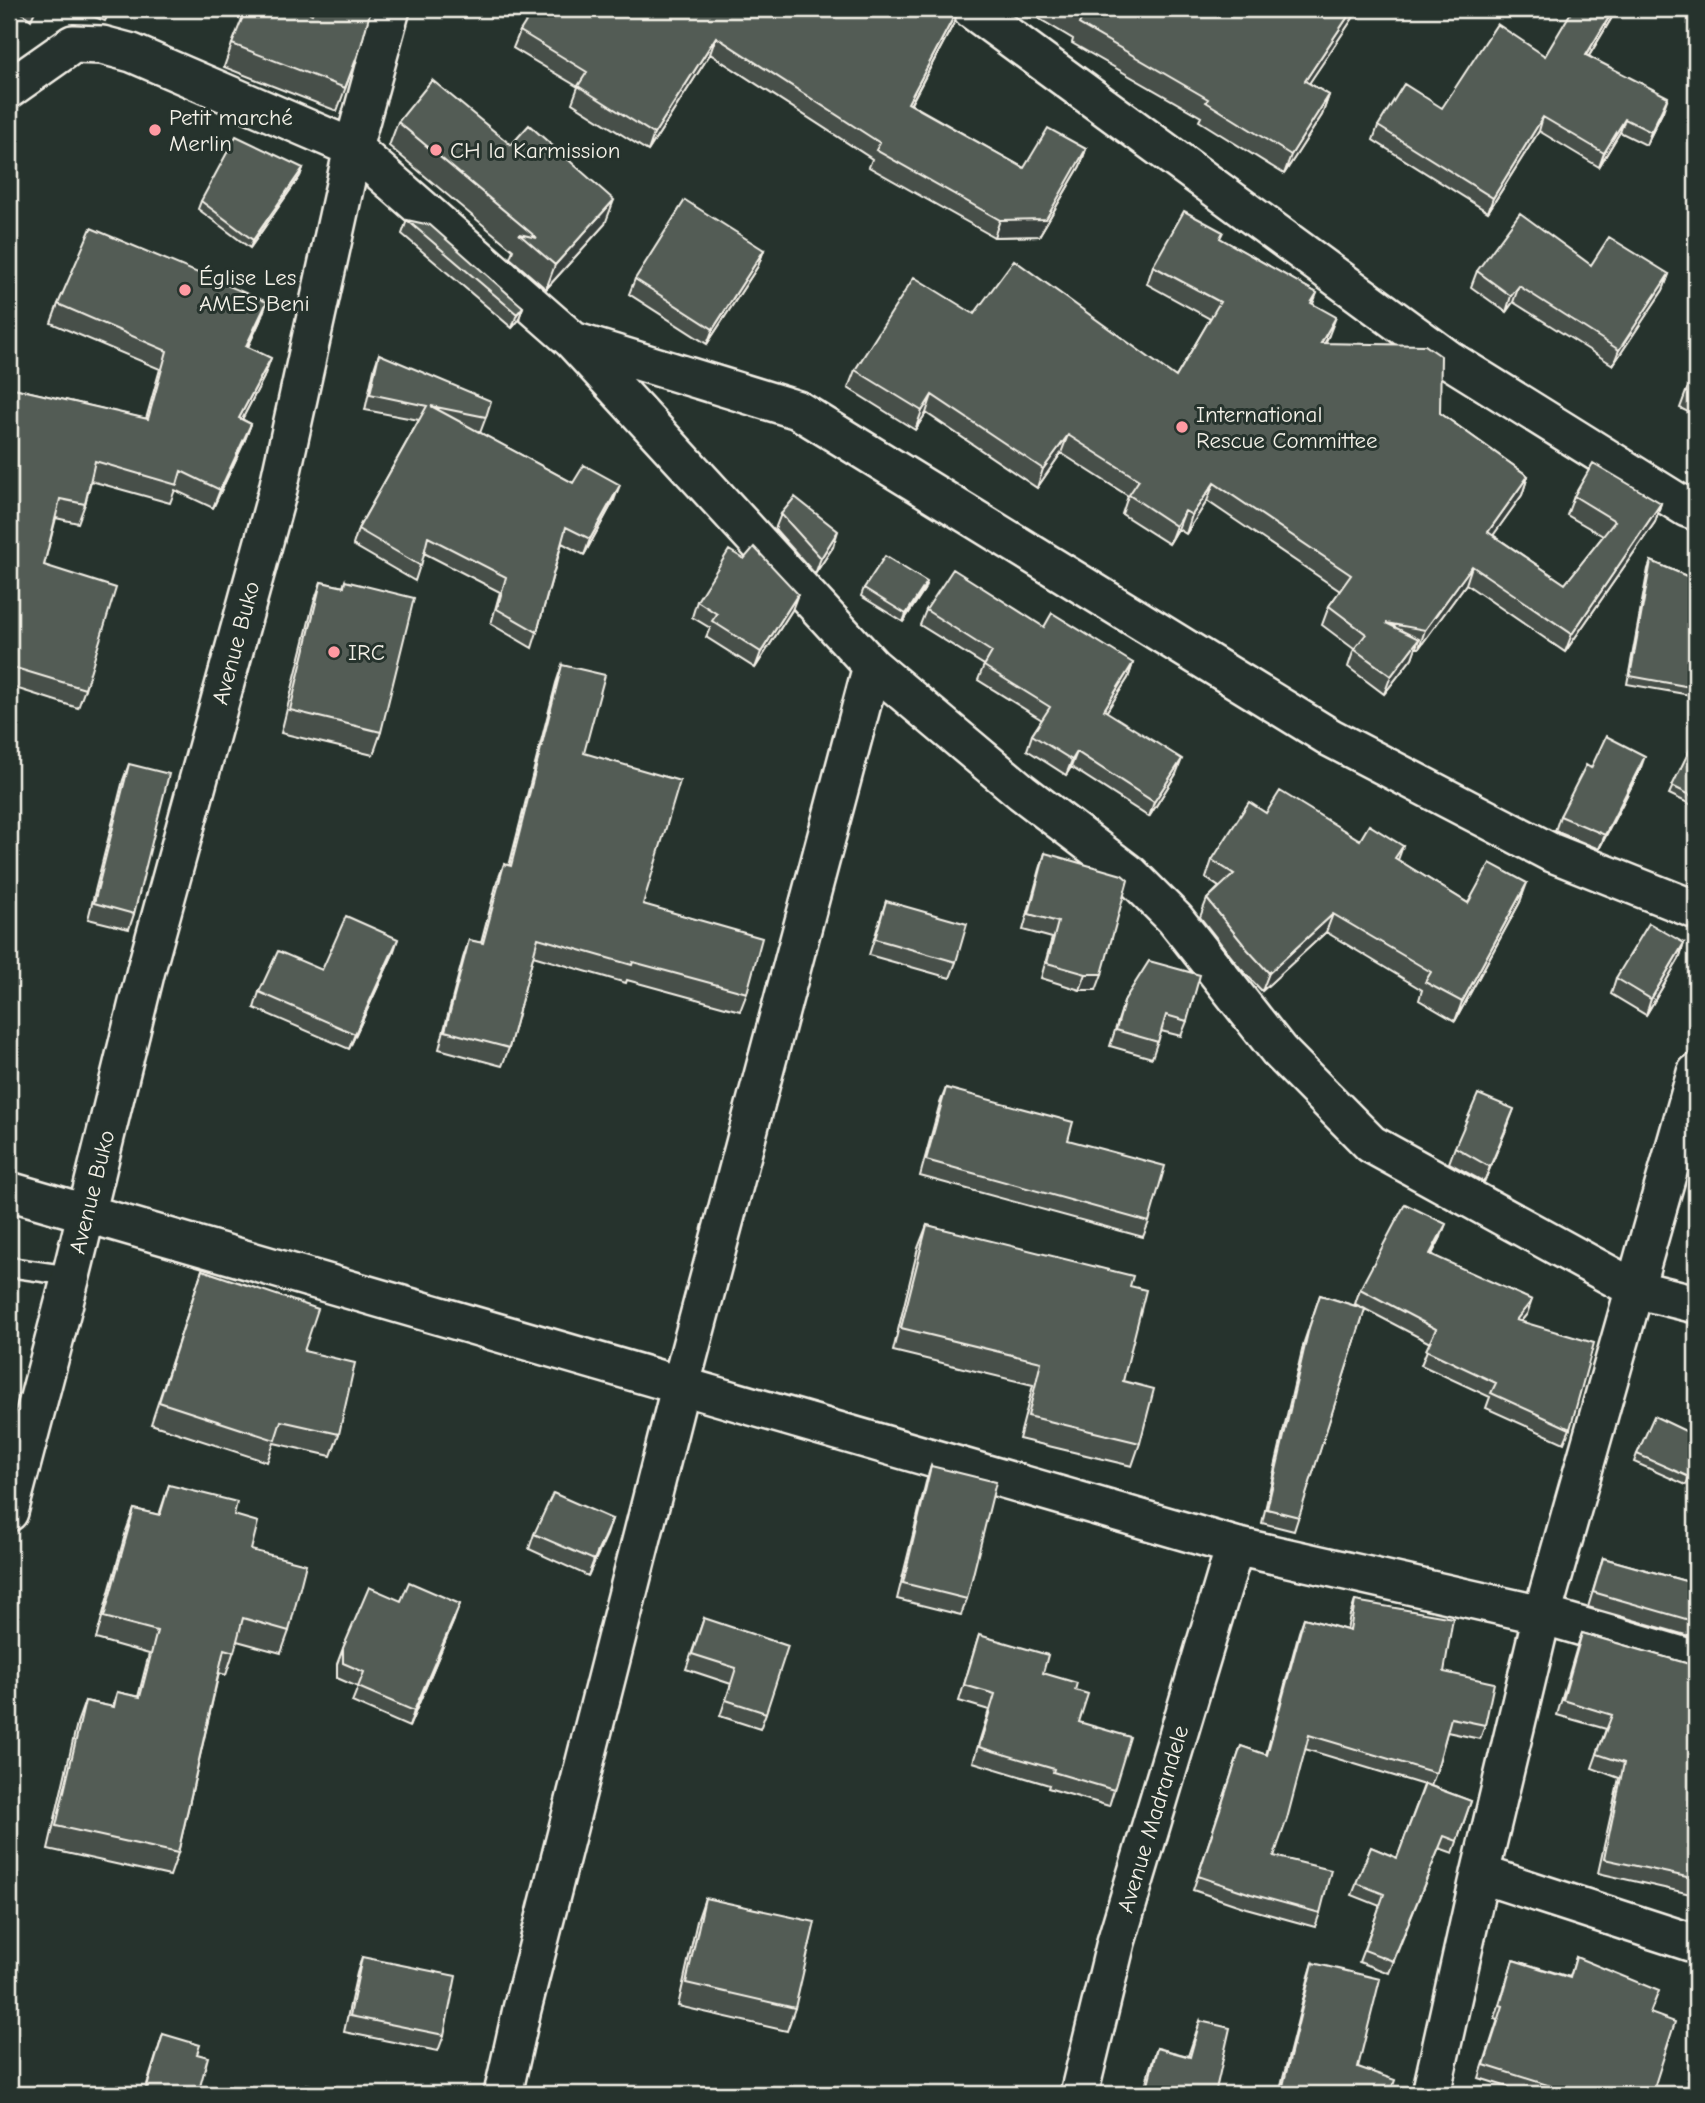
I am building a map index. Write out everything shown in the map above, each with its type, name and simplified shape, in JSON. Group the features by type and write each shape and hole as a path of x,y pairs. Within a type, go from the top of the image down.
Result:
{"street":[{"name":"Avenue Buko","path":"9,1512 87,1215 146,970 276,494 353,148 391,9"},
{"path":"971,9 1448,359 1687,509 1696,511"},
{"path":"9,89 73,44 102,45 132,53 353,148 572,340 872,666 1022,792 1131,876 1175,919 1279,1051 1371,1144 1635,1289 1696,1304"},
{"path":"572,340 799,410 1331,738 1550,852 1696,910"},
{"path":"503,2094 522,2009 681,1384 872,666"},
{"path":"1431,2094 1542,1615 1696,1073"},
{"path":"9,1191 1235,1546 1542,1615 1696,1660"},
{"name":"Avenue Madrandele","path":"1079,2094 1116,1942 1235,1546"},
{"path":"1480,1874 1696,1944"}],"lane":[{"path":"9,1267 71,1276"}],"building":[{"path":"246,9 300,9 312,14 314,9 371,9 345,88 232,44"},
{"path":"534,9 958,9 908,103 1024,168 1048,128 1086,149 1046,219 1000,220 876,150 880,143 716,37 654,134 578,86 587,72 520,31"},
{"path":"1063,9 1353,9 1305,81 1329,95 1291,155 1206,102 1208,99 1079,24 1081,20"},
{"path":"1573,9 1614,9 1586,55 1668,97 1651,132 1625,119 1604,153 1543,117 1493,198 1378,126 1404,84 1442,108 1497,24 1545,56"},
{"path":"432,80 511,145 529,125 614,200 555,265 519,234 537,238 398,122"},
{"path":"236,136 303,168 253,240 201,201"},
{"path":"685,200 764,250 713,329 635,279"},
{"path":"1184,211 1223,232 1220,238 1317,293 1311,303 1336,317 1321,343 1425,345 1441,356 1440,413 1528,476 1488,532 1565,584 1615,521 1574,496 1593,463 1661,503 1572,634 1472,566 1425,630 1386,623 1419,639 1391,676 1354,649 1366,634 1329,606 1351,575 1214,483 1192,515 1185,511 1176,526 1129,495 1139,480 1068,435 1043,469 932,395 922,411 855,370 914,277 974,314 1014,260 1176,377 1220,302 1153,266"},
{"path":"1520,213 1591,265 1609,237 1669,274 1619,350 1519,286 1511,296 1477,271"},
{"path":"407,220 430,225 523,307 517,314"},
{"path":"91,228 267,302 246,346 271,358 239,418 251,424 220,490 181,471 177,485 95,461 85,504 60,499 44,565 116,588 85,689 9,666 9,387 148,419 167,351 58,304"},
{"path":"379,354 491,401 486,417 431,406 573,483 584,465 620,485 590,539 566,527 537,632 497,609 506,577 428,537 421,566 358,529 427,406 370,394"},
{"path":"1696,372 1696,398 1686,392"},
{"path":"795,497 838,531 821,558 781,514"},
{"path":"754,547 798,594 761,652 712,621 717,614 697,601 729,550 744,559"},
{"path":"885,556 927,582 906,614 864,588"},
{"path":"1651,561 1696,580 1696,688 1630,676"},
{"path":"953,569 1044,627 1052,613 1133,663 1104,710 1182,759 1154,802 1077,752 1072,760 1032,735 1050,707 984,666 992,652 926,610"},
{"path":"345,581 414,598 381,732 290,710 321,582 344,587"},
{"path":"562,665 605,675 584,753 680,781 643,904 762,938 747,993 633,962 632,965 538,938 509,1048 445,1031 469,940 483,943 504,864 511,866"},
{"path":"1606,736 1645,756 1605,835 1560,816 1586,765 1591,768"},
{"path":"1696,737 1696,798 1672,786"},
{"path":"129,764 169,774 134,914 94,903"},
{"path":"1280,791 1360,840 1369,825 1403,846 1395,858 1468,903 1490,863 1527,883 1462,1002 1425,982 1431,972 1333,914 1269,973 1248,950 1207,899 1234,874 1212,860 1249,802 1266,813"},
{"path":"1045,853 1122,875 1128,880 1102,974 1086,974 1047,963 1058,922 1029,914"},
{"path":"886,901 967,924 956,962 875,939"},
{"path":"346,916 398,939 355,1034 259,992 278,951 322,970"},
{"path":"1649,923 1684,943 1651,999 1616,978"},
{"path":"1149,961 1200,975 1187,1021 1166,1015 1158,1042 1116,1030 1125,999"},
{"path":"946,1088 1073,1122 1068,1140 1165,1166 1149,1222 926,1160"},
{"path":"1478,1094 1514,1109 1490,1167 1455,1147"},
{"path":"1405,1204 1446,1224 1430,1254 1532,1300 1516,1320 1594,1343 1570,1429 1491,1393 1496,1383 1426,1350 1436,1329 1360,1289"},
{"path":"927,1225 1133,1276 1130,1286 1146,1290 1123,1381 1154,1389 1140,1443 1028,1416 1041,1362 901,1328"},
{"path":"202,1270 318,1309 304,1351 355,1363 339,1434 281,1421 275,1440 159,1402"},
{"path":"1320,1295 1365,1309 1299,1517 1267,1509 1309,1328"},
{"path":"1654,1416 1696,1436 1696,1461 1689,1477 1637,1454"},
{"path":"931,1466 996,1482 967,1599 903,1583"},
{"path":"169,1485 237,1502 234,1515 258,1522 251,1550 306,1564 289,1631 243,1618 234,1652 224,1649 178,1853 56,1826 85,1701 114,1707 117,1692 140,1697 157,1631 104,1617 134,1509 160,1515"},
{"path":"553,1493 612,1519 594,1560 534,1534"},
{"path":"1603,1558 1696,1584 1696,1622 1593,1592"},
{"path":"409,1582 460,1604 414,1711 358,1687 364,1672 343,1663 343,1648 369,1587 401,1601"},
{"path":"1355,1601 1453,1618 1444,1672 1494,1683 1485,1725 1451,1718 1436,1773 1309,1735 1287,1819 1274,1856 1331,1870 1320,1913 1198,1876 1241,1746 1267,1755 1304,1618 1350,1631"},
{"path":"704,1618 788,1646 766,1713 726,1700 736,1668 692,1654"},
{"path":"1582,1633 1696,1666 1696,1879 1604,1859 1624,1763 1597,1754 1612,1715 1563,1700"},
{"path":"979,1635 1048,1655 1043,1673 1077,1683 1075,1690 1088,1694 1079,1722 1130,1737 1114,1790 979,1747 995,1694 964,1685"},
{"path":"1425,1784 1471,1801 1457,1841 1444,1836 1393,1961 1364,1950 1384,1894 1356,1883 1371,1847 1397,1858"},
{"path":"705,1898 815,1922 795,2008 686,1983"},
{"path":"362,1957 456,1976 444,2035 350,2016"},
{"path":"1576,1957 1659,1991 1650,2013 1675,2022 1652,2094 1573,2094 1484,2065 1503,2006 1500,2005 1513,1960 1570,1978"},
{"path":"1313,1963 1380,1979 1358,2067 1395,2080 1390,2094 1281,2094"},
{"path":"1200,2021 1230,2028 1215,2094 1146,2092 1157,2048 1190,2057"},
{"path":"163,2034 200,2045 197,2054 208,2057 198,2094 145,2094"},
{"path":"306,2084 354,2093 303,2094"},
{"path":"850,2087 884,2094 848,2094"}],"place":[{"name":"Petit marché Merlin","path":"155,130"},
{"name":"CH la Karmission","path":"436,150"},
{"name":"Église Les AMES Beni","path":"185,290"},
{"name":"International Rescue Committee","path":"1182,427"},
{"name":"IRC","path":"334,652"}]}
